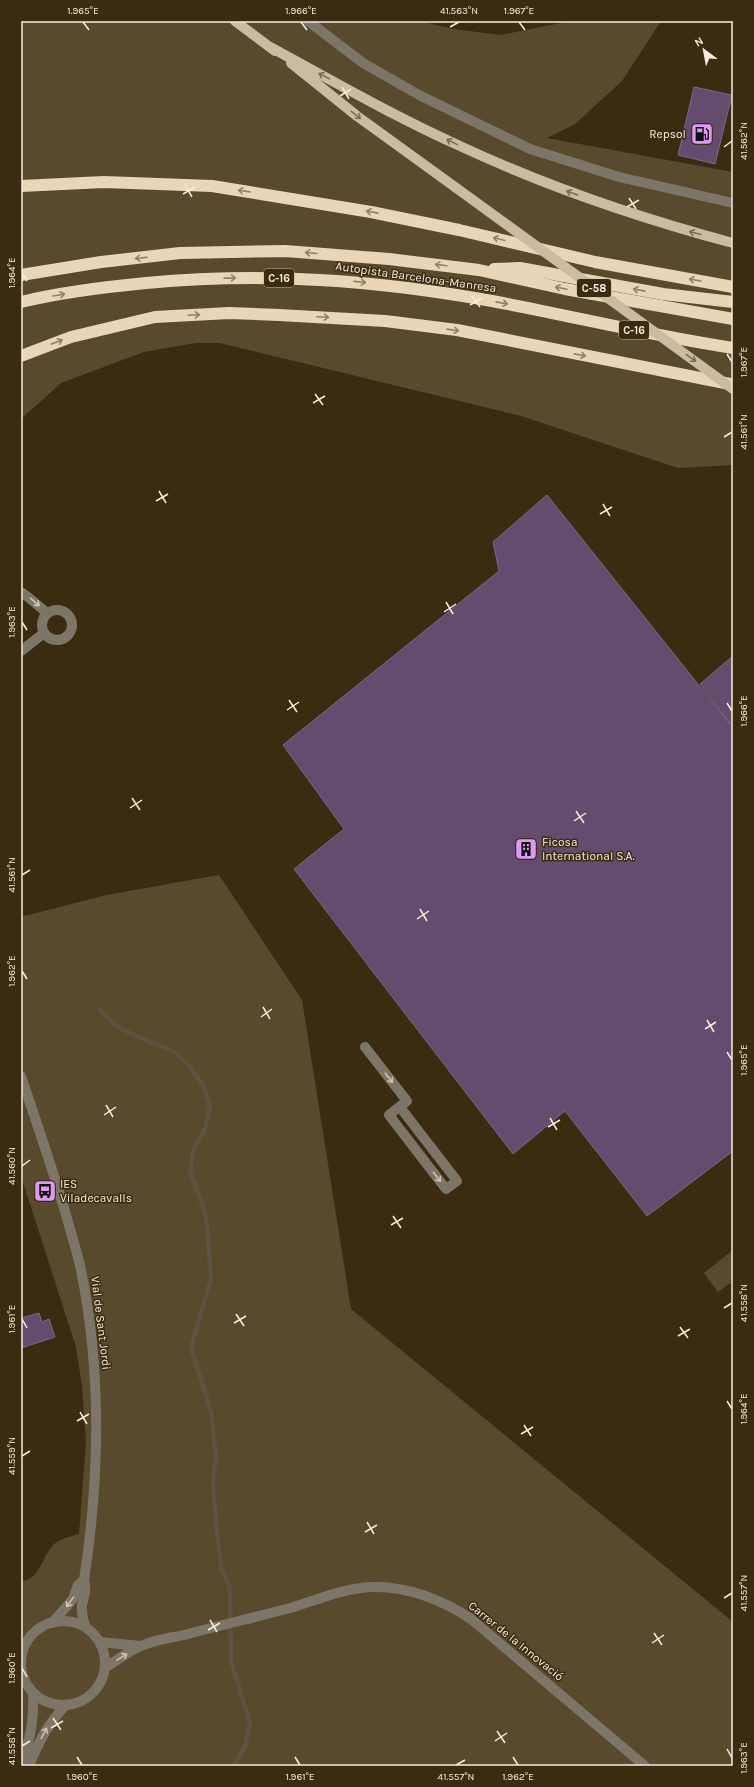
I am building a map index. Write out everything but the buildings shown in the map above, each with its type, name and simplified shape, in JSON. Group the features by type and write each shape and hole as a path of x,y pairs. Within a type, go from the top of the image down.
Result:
{"highway":[{"path":"21,186 104,182 212,186 371,212 459,230 588,260 733,287"},
{"name":"Autopista Barcelona-Manresa","path":"21,275 101,262 180,253 285,251 389,259 479,270 565,289 733,319"},
{"path":"479,270 520,268 663,294 733,302"},
{"name":"Autopista Barcelona-Manresa","path":"21,302 109,286 195,278 265,277 332,279 383,284 490,301 561,314 677,340 733,348"},
{"path":"21,356 71,337 155,317 229,313 278,314 385,321 457,330 733,384"}],"main road":[{"name":"C-58","path":"235,21 357,116 733,389"},
{"path":"270,47 393,113 459,146 543,182 605,205 733,243"}],"street":[{"path":"308,21 363,63 418,95 544,154 619,177 733,203"},
{"path":"21,592 47,613"},
{"path":"53,610 64,611 70,617 73,628 66,638 60,641 52,640 44,633 42,625 44,617 47,613 53,610"},
{"path":"21,651 44,633"},
{"path":"365,1047 407,1101 389,1116 446,1189 457,1181 400,1107"},
{"name":"Vial de Sant Jordi","path":"21,1076 64,1206 81,1270 91,1337 98,1405 95,1492 84,1580 86,1588 82,1606 82,1618 86,1628"},
{"path":"52,1623 73,1622 86,1628 100,1642 104,1655 105,1668 101,1681 94,1691 84,1699 66,1705 51,1703 41,1699 33,1692 22,1673 23,1651 30,1637 52,1623 73,1599 78,1585 84,1580"},
{"name":"Carrer de la Innovació","path":"105,1668 140,1646 156,1640 185,1635 352,1589 372,1587 420,1594 460,1612 471,1619 645,1766"},
{"name":"Carrer de la Innovació","path":"100,1642 140,1646"},
{"path":"21,1761 28,1746 33,1723 33,1692"},
{"path":"29,1766 45,1731 54,1717 66,1705"}],"shaded area":[{"path":"21,21 420,21 453,29 501,35 571,21 661,21 622,81 575,124 547,138 733,172 733,465 678,468 521,416 220,343 196,343 144,352 61,383 21,419"},
{"path":"219,875 302,1000 351,1309 733,1622 733,1766 21,1766 21,1581 27,1580 37,1572 53,1545 62,1539 79,1534 86,1442 82,1386 76,1347 21,1176 21,917 106,895"},
{"path":"733,1250 733,1281 718,1292 704,1273"}],"waterway":[{"path":"100,1010 116,1026 175,1052 191,1068 203,1085 210,1106 205,1129 194,1148 190,1171 205,1212 211,1279 191,1347 211,1412 216,1457 213,1479 214,1501 221,1568 230,1587 231,1661 250,1723 245,1746 234,1766"}],"place":[{"name":"Repsol","path":"702,134"},
{"name":"Ficosa International S.A.","path":"526,849"},
{"name":"IES Viladecavalls","path":"45,1191"}]}
